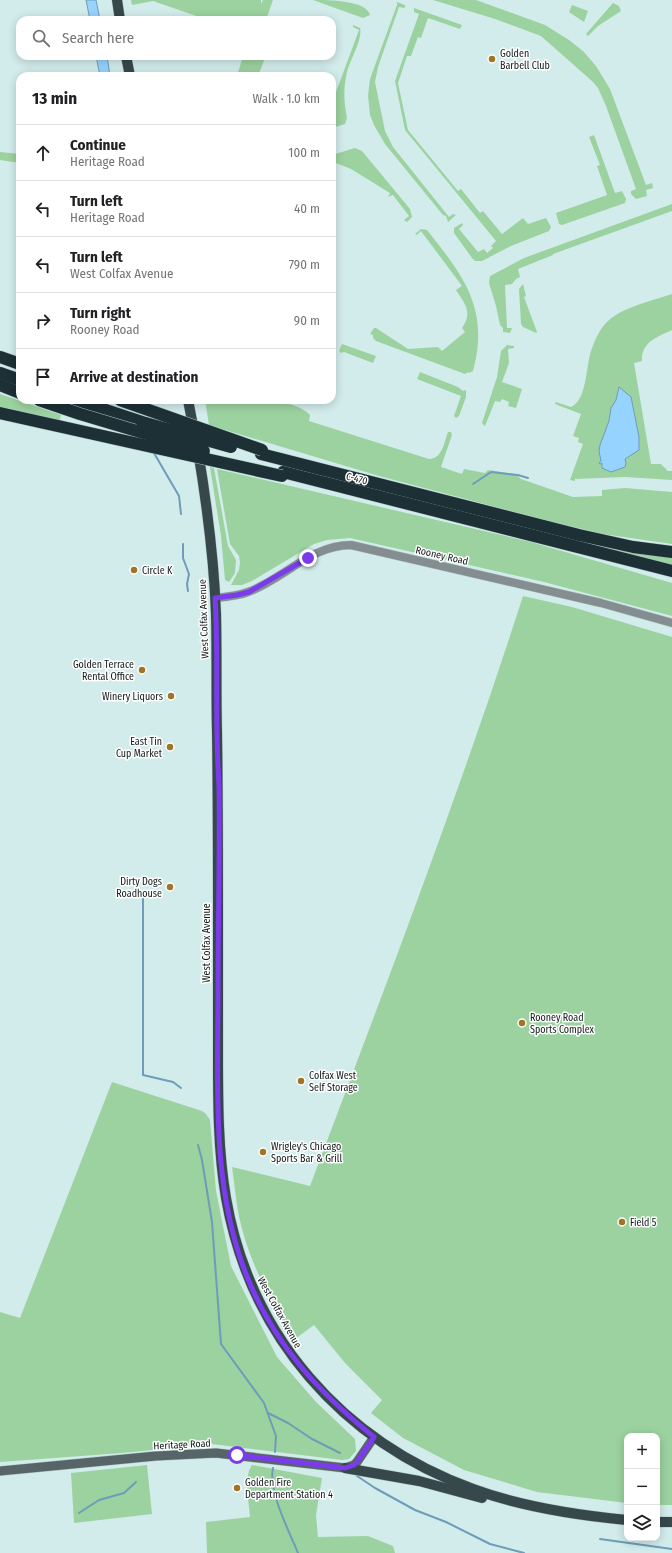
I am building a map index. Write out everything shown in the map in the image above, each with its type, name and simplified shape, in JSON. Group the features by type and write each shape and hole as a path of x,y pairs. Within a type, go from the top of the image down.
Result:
{"highway":[{"path":"0,357 16,363"},
{"path":"0,373 16,379"},
{"path":"0,385 16,391"},
{"name":"C-470","path":"51,404 142,433 282,474 364,492 672,571"},
{"name":"C-470","path":"88,404 176,432 262,452 303,464 586,537 633,547 672,552"},
{"path":"131,404 262,452"},
{"path":"0,413 282,474"},
{"path":"588,550 672,577"}],"main road":[{"path":"117,0 119,16"},
{"path":"127,60 129,72"},
{"name":"West Colfax Avenue","path":"189,404 210,534 215,598 219,800 218,1106 221,1164 235,1241 246,1275 259,1302 289,1353 310,1379 325,1394 374,1437 406,1458 437,1474 474,1489 536,1506 574,1514"},
{"path":"345,1468 354,1465 357,1462 374,1437"},
{"name":"Heritage Road","path":"0,1471 156,1456 216,1453 345,1468"},
{"path":"345,1468 419,1481 473,1496 533,1509 624,1520"},
{"path":"660,1522 672,1522"}],"street":[{"name":"Rooney Road","path":"215,598 249,592 318,552 332,547 351,545 601,603 672,623"}],"green space":[{"path":"131,0 261,0 261,4 263,0 273,0 267,16 196,16 153,1 132,5"},
{"path":"313,0 346,2 362,6 370,15 363,18"},
{"path":"433,0 476,0 545,25 583,51 596,66 610,89 646,185 652,183 653,188 646,190 647,196 636,199 631,194 631,191 636,189 606,106 598,88 593,82 541,36 495,19"},
{"path":"397,2 405,5 405,7 399,7 378,67 375,82 385,131 393,147 449,217 453,214 456,215 448,222 446,216 443,215 385,144 370,115 368,96 370,79"},
{"path":"613,3 619,6 621,11 598,26 588,36 586,34"},
{"path":"572,5 588,11 584,22 569,12"},
{"path":"414,8 462,25 460,29 428,18 421,38 418,37 411,56 407,56 398,83 408,130 458,191 461,189 480,213 483,211 502,234 523,218 528,224 546,218 551,227 549,231 511,246 482,261 475,261 472,258 454,233 454,228 462,223 463,225 459,229 478,252 484,249 487,253 493,248 491,246 496,241 405,130 395,81 419,14 414,12"},
{"path":"353,25 360,28 360,38 347,72 345,84 344,95 347,118 345,124 336,127 336,92 359,30 353,27"},
{"path":"242,60 264,60 260,72 238,72"},
{"path":"594,135 615,193 622,191 626,199 625,203 562,225 559,224 556,213 607,195 597,166 600,165 589,137"},
{"path":"355,148 362,151 410,209 412,217 407,222 404,220 409,216 393,195 388,197 390,193 351,169 336,163 336,154"},
{"path":"0,152 16,154 16,162 0,160"},
{"path":"672,204 672,211 553,254 518,269 520,277 512,284 505,285 507,328 512,328 510,333 503,332 489,283 490,276 524,258"},
{"path":"421,229 427,230 451,262 469,292 475,309 478,326 478,346 473,371 469,373 468,372 465,374 376,341 373,338 373,335 370,334 374,328 376,328 408,349 438,347 442,351 465,332 462,328 467,317 466,308 456,290 462,286 421,231 417,235 415,234"},
{"path":"523,284 526,296 524,297 537,332 536,333 523,327 521,324 519,289"},
{"path":"672,294 672,330 651,341 644,349 642,361 634,363 651,464 661,464 668,471 672,471 672,480 625,477 575,479 575,481 570,480 583,444 578,442 579,438 573,436 581,414 555,404 556,402 571,407 580,397 585,382 591,351 599,332 607,322 629,308"},
{"path":"342,344 376,356 373,363 344,352 341,353 339,351"},
{"path":"507,345 514,346 514,348 508,349 509,363 502,382 522,389 516,408 508,406 509,402 502,399 500,402 495,401 485,426 482,423 497,377 501,351"},
{"path":"420,372 458,387 463,391 466,390 466,397 459,416 456,418 454,416 461,396 417,379"},
{"path":"0,394 16,400 16,404 29,404 61,415 59,423 0,408"},
{"path":"206,404 290,404 302,409 310,415 309,421 429,459 440,453 448,432 451,432 452,435 441,467 462,474 464,469 485,473 488,470 516,474 521,479 573,497 602,496 602,490 625,488 672,492 672,544 603,534 541,519 379,476 209,425"},
{"path":"210,467 214,468 228,546 236,560 235,573 229,582 225,580 221,536"},
{"path":"217,469 531,542 672,583 672,616 544,582 350,538 327,540 314,544 252,581 242,585 231,585 239,570 240,563 239,556 230,544"},
{"path":"597,545 672,557 672,565 600,548"},
{"name":"Rooney Road Sports Complex","path":"523,596 572,607 672,637 672,1505 660,1505 660,1433 624,1433 624,1503 537,1492 464,1470 403,1438 371,1413 382,1400 345,1363 314,1325 295,1339 270,1299 256,1270 245,1240 238,1211 232,1167 310,1186 393,966 499,670"},
{"path":"112,1082 202,1111 210,1120 216,1191 231,1266 277,1357 316,1402 355,1439 356,1451 349,1459 342,1460 212,1444 122,1453 0,1462 0,1312 20,1318"},
{"path":"147,1465 152,1514 74,1523 71,1473"},
{"path":"252,1465 322,1478 316,1515 318,1537 368,1536 393,1546 395,1553 207,1553 206,1522 250,1517 247,1483 249,1471"}],"water":[{"path":"86,0 96,0 99,16 89,16"},
{"path":"97,60 108,60 109,72 99,72"},
{"path":"619,387 631,397 639,437 639,450 625,459 625,467 611,472 602,468 602,463 599,463 601,461 599,451 609,421 611,408 616,400"}],"waterway":[{"path":"154,453 179,496 181,514"},
{"path":"473,484 491,472 517,475"},
{"path":"518,475 528,478"},
{"path":"183,544 183,558 189,574 187,584 188,591"},
{"path":"143,894 143,1075"},
{"path":"143,1075 173,1082 181,1088"},
{"path":"198,1145 202,1160 212,1222 221,1344 264,1403 276,1436 275,1452"},
{"path":"268,1413 288,1423 312,1439 340,1453"},
{"path":"273,1468 272,1477 276,1499 298,1553"},
{"path":"357,1476 375,1488 415,1510 446,1522 490,1544 524,1553"},
{"path":"79,1513 99,1500 124,1493 136,1482"},
{"path":"600,1539 672,1549"}],"place":[{"name":"Golden Barbell Club","path":"492,59"},
{"name":"Circle K","path":"134,570"},
{"name":"Golden Terrace Rental Office","path":"142,670"},
{"name":"Winery Liquors","path":"171,696"},
{"name":"East Tin Cup Market","path":"170,747"},
{"name":"Dirty Dogs Roadhouse","path":"170,887"},
{"name":"Rooney Road Sports Complex","path":"522,1023"},
{"name":"Colfax West Self Storage","path":"301,1081"},
{"name":"Wrigley's Chicago Sports Bar & Grill","path":"263,1152"},
{"name":"Field 5","path":"622,1222"},
{"name":"Golden Fire Department Station 4","path":"237,1488"}],"route":[{"path":"237,1455 345,1468 354,1465 360,1459 374,1437 325,1394 306,1374 279,1338 246,1275 235,1241 221,1164 218,1106 219,785 215,598 249,592 308,558"}]}
